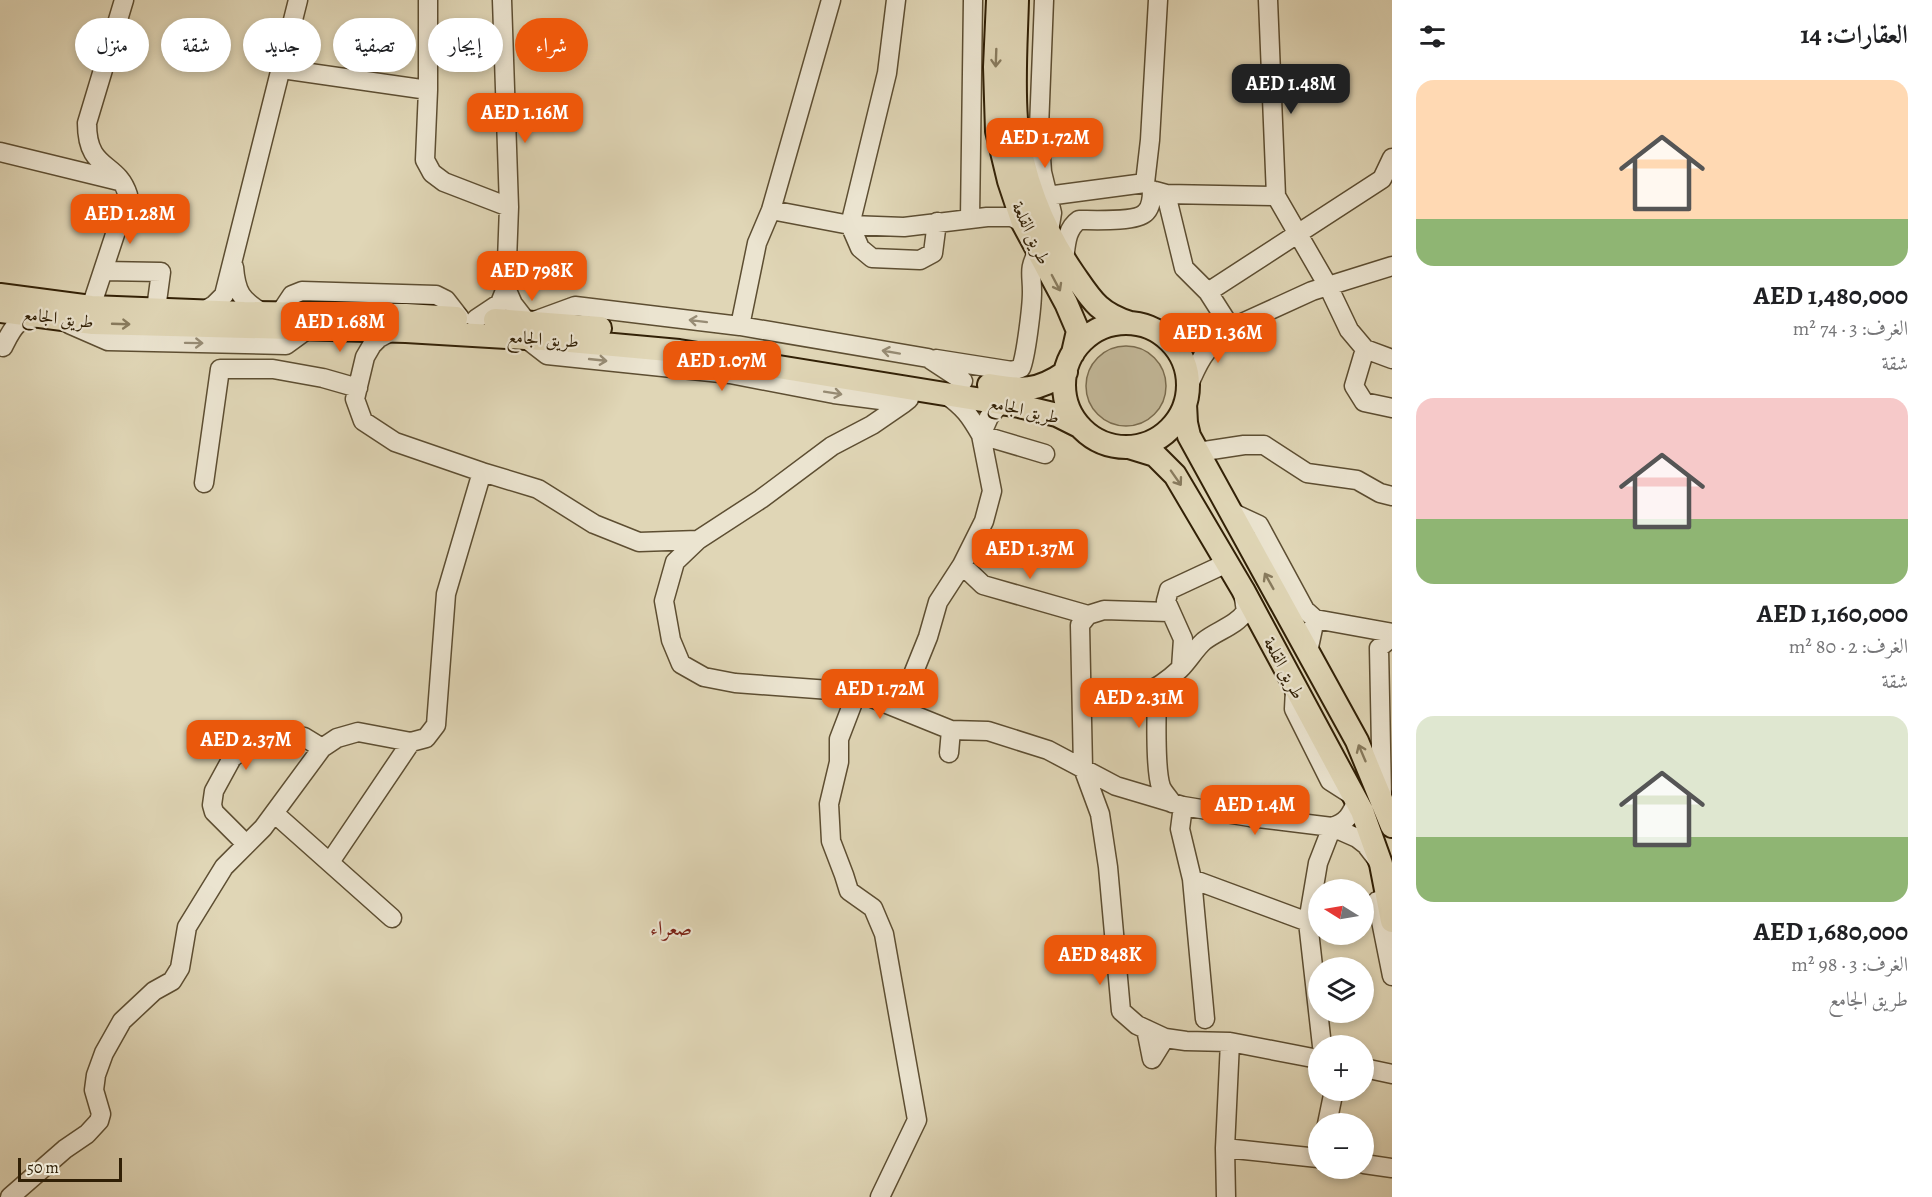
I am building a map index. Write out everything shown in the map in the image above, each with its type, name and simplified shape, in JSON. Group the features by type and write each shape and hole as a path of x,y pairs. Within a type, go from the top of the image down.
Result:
{"main road":[{"name":"طريق القلعة","path":"998,0 995,67 997,130 1009,181 1023,223 1064,260 1097,305 1110,316 1131,323"},
{"name":"طريق القلعة","path":"1017,0 1016,87 1019,141 1026,178 1043,241 1078,331 1070,362"},
{"name":"طريق الجامع","path":"4,297 91,307 406,315 468,319 679,351 913,396 954,388 1020,390 1044,385 1070,362"},
{"name":"طريق الجامع","path":"4,297 50,318 93,323 394,330 528,327 681,336 954,388 1001,403 1057,415 1079,426"},
{"path":"1131,323 1159,332 1181,356 1186,371 1187,396 1177,421 1164,435 1147,444 1129,447 1110,445 1093,438 1079,426 1069,409 1065,391 1070,362 1082,342 1104,327 1131,323"},
{"name":"طريق القلعة","path":"1187,396 1186,423 1189,436 1231,512 1317,632 1357,741 1392,824"},
{"name":"طريق القلعة","path":"1129,447 1155,455 1175,475 1243,591 1356,799 1381,864 1392,921"}],"street":[{"path":"91,307 128,195 124,182 96,159 90,150 87,138 87,123 124,0"},
{"path":"294,18 298,0"},
{"path":"428,0 425,160 432,173 444,182 509,207"},
{"path":"468,319 500,303 506,288 509,207 502,0"},
{"path":"740,326 757,243 771,210 831,0"},
{"path":"896,0 887,73 850,225 860,248 872,258 920,260 933,253 937,222"},
{"path":"970,218 973,0"},
{"path":"506,288 528,327 575,306 740,326 1012,371 1021,368 1032,292 1031,264 1043,241 1052,213 1042,172 1039,128 1044,0"},
{"path":"1158,0 1150,140 1154,189 1184,268 1208,292 1231,328"},
{"path":"1268,0 1276,196 1328,286 1349,330 1365,349 1392,359"},
{"path":"204,311 224,295 281,72"},
{"path":"303,72 428,90"},
{"path":"0,152 124,182"},
{"path":"1208,292 1382,179 1392,158"},
{"path":"1047,196 1154,189 1276,196"},
{"path":"1064,260 1067,236 1072,225 1079,220 1137,218 1146,212 1154,189"},
{"path":"771,210 850,225 904,227 970,218 1012,217 1023,223"},
{"path":"233,262 235,281 240,295 248,304 271,313"},
{"path":"1159,332 1185,339 1202,338 1231,328 1312,291 1392,266"},
{"path":"103,271 161,272 156,309"},
{"path":"1,352 14,327 23,319 50,318"},
{"path":"0,325 2,330 1,352"},
{"path":"1187,396 1200,359 1212,343 1231,328"},
{"path":"332,329 349,336 365,357"},
{"path":"394,330 379,338 365,357 355,399 363,421 395,442 538,489 594,524 639,542 698,540"},
{"path":"1365,349 1354,386 1364,402 1392,408"},
{"path":"890,705 906,689 928,637 938,602 962,565 984,521 992,491 981,435 961,405 954,388 928,358"},
{"path":"204,483 220,369 273,369 322,378 357,388"},
{"path":"913,396 872,425 832,446 761,499 698,540 675,562 664,601 671,640 681,664 704,677 735,683 857,692 951,730 988,731 1048,750 1116,786 1177,804 1250,817 1332,827 1357,838 1366,845 1381,864 1377,902 1392,976"},
{"path":"981,435 989,417 1001,403"},
{"path":"981,435 1045,454"},
{"path":"1197,452 1264,444 1307,473 1357,480 1380,493 1392,496"},
{"path":"10,1197 65,1149 87,1134 99,1121 101,1114 94,1090 96,1075 104,1053 122,1022 154,991 172,981 180,968 187,927 224,867 263,828 322,748 337,738 358,732 411,742 426,738 436,725 446,594 482,472"},
{"path":"1231,512 1259,525 1317,632 1366,629 1375,638 1388,639 1387,756 1382,801"},
{"path":"1181,668 1183,639 1169,612 1166,601 1169,590 1227,563"},
{"path":"962,565 983,585 1088,615 1104,610 1169,612"},
{"path":"1186,1041 1197,1033 1205,1020 1192,879 1180,829 1177,804 1161,787 1157,697 1205,641 1241,618 1246,611 1243,591"},
{"path":"1088,615 1080,625 1083,768 1100,814 1108,867 1120,1011 1137,1025 1165,1038 1230,1042 1308,1057"},
{"path":"1183,639 1205,641"},
{"path":"906,689 916,715"},
{"path":"857,692 839,740 839,762 829,804 831,841 849,891 873,908 884,934 917,1120 880,1197"},
{"path":"1082,716 1140,697 1157,697"},
{"path":"1048,750 1066,749 1075,740 1082,716"},
{"path":"949,753 951,730"},
{"path":"246,844 214,812 212,805 214,791 232,758 245,748 264,739 287,735 304,737 322,748"},
{"path":"330,862 411,742"},
{"path":"1135,792 1151,784 1159,771"},
{"path":"1100,814 1104,794 1116,786"},
{"path":"1315,879 1317,863 1332,827 1348,819 1356,799"},
{"path":"274,813 392,918"},
{"path":"1192,879 1308,922"},
{"path":"1311,945 1321,1035"},
{"path":"1205,1020 1230,1042"},
{"path":"1146,1029 1152,1059 1165,1038"},
{"path":"1226,1197 1225,1148 1230,1042"},
{"path":"1374,1070 1392,1074"},
{"path":"1225,1148 1308,1157"},
{"path":"1374,1165 1392,1168"}],"shaded area":[{"path":"1126,346 1141,349 1154,358 1163,371 1166,386 1163,401 1154,414 1141,423 1126,426 1111,423 1098,414 1089,401 1086,386 1089,371 1098,358 1111,349"}],"district":[{"name":"صعراء","path":"671,928"}]}
